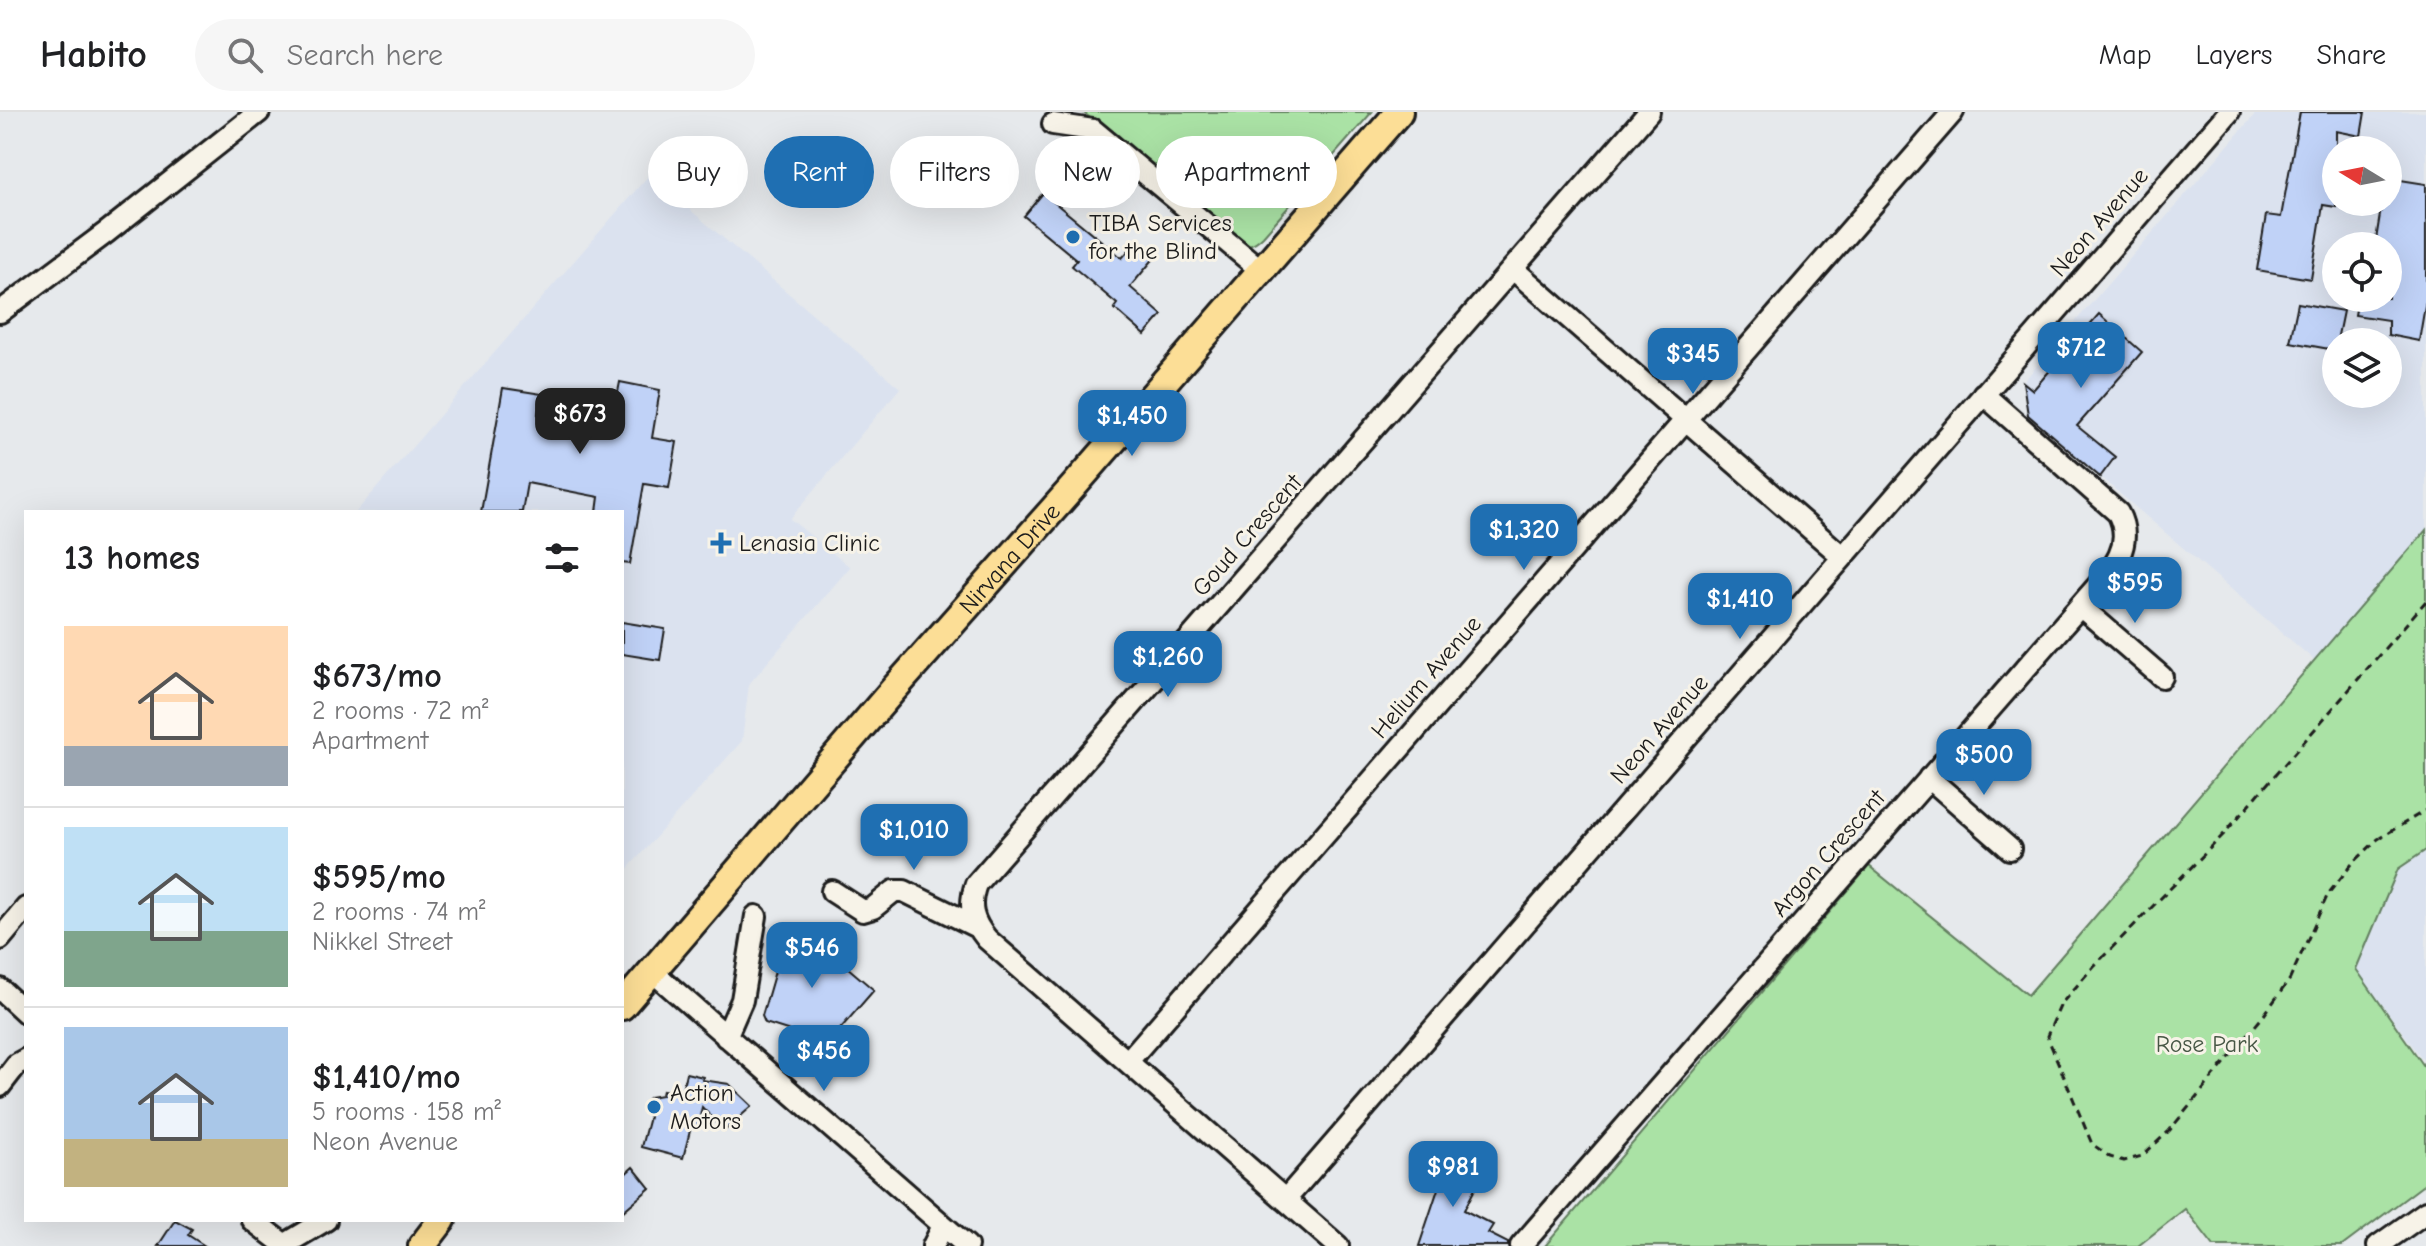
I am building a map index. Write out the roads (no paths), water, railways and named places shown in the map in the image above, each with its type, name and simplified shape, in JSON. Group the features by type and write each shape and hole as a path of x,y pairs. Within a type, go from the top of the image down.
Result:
{"main road":[{"name":"Nirvana Drive","path":"624,1004 893,690 1399,112"},
{"path":"422,1246 440,1222"}],"street":[{"path":"0,312 259,112"},
{"name":"Goud Crescent","path":"977,927 971,899 976,884 1649,112"},
{"name":"Helium Avenue","path":"1128,1061 1953,112"},
{"name":"Neon Avenue","path":"1285,1200 2229,112"},
{"path":"1053,124 1093,130 1262,271"},
{"path":"1513,269 1843,557"},
{"name":"Argon Crescent","path":"1521,1246 2080,606 2121,554 2125,543 2123,522 2118,513 1983,394"},
{"path":"2080,606 2162,677"},
{"path":"1929,778 2010,849"},
{"path":"832,891 863,911 873,908 894,891 904,891 977,927 1338,1246"},
{"path":"0,939 24,910"},
{"path":"726,1037 742,1000 756,916"},
{"path":"653,972 967,1246"},
{"path":"0,989 24,1011"},
{"path":"0,1086 17,1064 24,1060"},
{"path":"2378,1246 2426,1212"},
{"path":"255,1222 285,1245 323,1222"},
{"path":"933,1246 943,1226"}],"place":[{"name":"TIBA Services for the Blind","path":"1073,237"},
{"name":"Lenasia Clinic","path":"721,543"},
{"name":"Action Motors","path":"654,1107"}],"park label":[{"name":"Rose Park","path":"2207,1044"}]}
